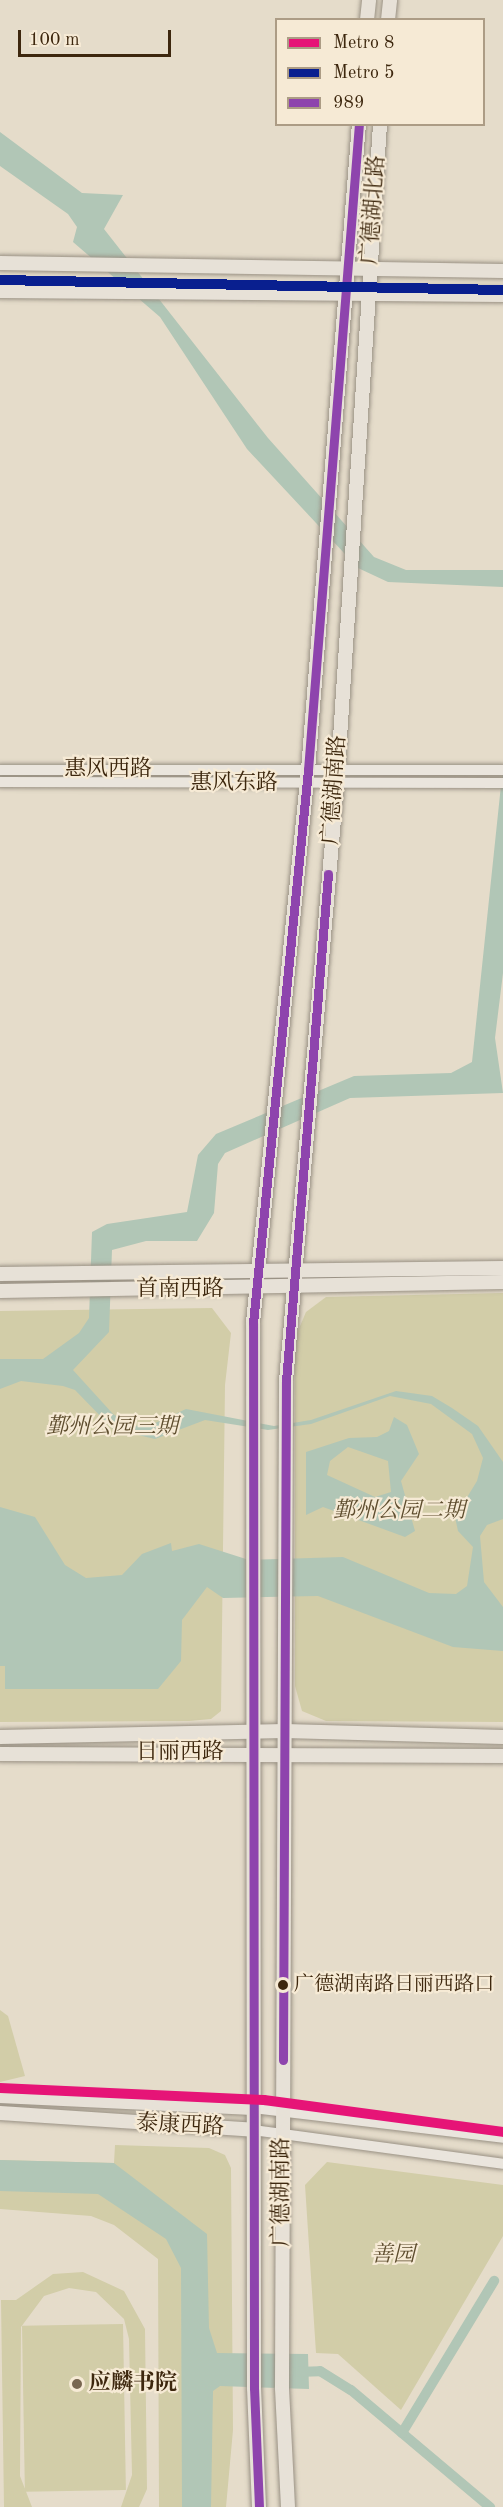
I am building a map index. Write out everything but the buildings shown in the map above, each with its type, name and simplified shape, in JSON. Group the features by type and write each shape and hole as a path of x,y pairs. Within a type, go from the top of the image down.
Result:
{"main road":[{"path":"368,18 369,0"},
{"path":"388,18 390,0"},
{"name":"广德湖北路","path":"345,296 359,126"},
{"name":"广德湖北路","path":"368,296 380,126"},
{"path":"0,263 503,271"},
{"path":"0,291 345,296 503,295"},
{"name":"广德湖南路","path":"259,2507 254,2388 251,1685 254,1323 262,1272 279,1065 308,770 345,296"},
{"name":"广德湖南路","path":"288,2507 282,2348 285,1689 290,1326 305,1131 337,784 368,296"},
{"name":"首南西路","path":"0,1274 503,1268"},
{"name":"首南西路","path":"0,1291 293,1289 503,1282"},
{"name":"日丽西路","path":"0,1737 252,1731 503,1737"},
{"name":"日丽西路","path":"0,1754 252,1752 503,1756"},
{"name":"泰康西路","path":"1,2096 253,2108"},
{"name":"泰康西路","path":"1,2113 253,2130"}],"street":[{"name":"惠风西路","path":"0,770 502,770"},
{"name":"惠风东路","path":"0,782 306,785 501,783"},
{"name":"泰康西路","path":"253,2108 283,2108 503,2138"},
{"name":"泰康西路","path":"253,2130 503,2164"}],"green space":[{"name":"鄞州公园二期","path":"503,1293 503,1722 326,1721 302,1711 295,1686 295,1338 306,1312 326,1297"},
{"name":"鄞州公园三期","path":"212,1308 231,1333 225,1385 221,1711 211,1719 189,1721 0,1722 0,1311"},
{"path":"0,2010 8,2016 25,2076 0,2082"},
{"path":"115,2145 209,2148 225,2155 231,2168 233,2430 226,2507 159,2507 158,2259 114,2225 91,2216 0,2209 0,2160 114,2163"},
{"name":"善园","path":"327,2162 503,2185 503,2236 401,2410 338,2354 316,2353 305,2185"},
{"path":"83,2272 124,2291 145,2329 147,2489 139,2507 121,2507 132,2475 129,2339 124,2319 96,2292 69,2288 44,2296 21,2327 20,2476 32,2507 4,2507 1,2300 16,2300 53,2274"},
{"path":"123,2324 126,2490 25,2492 22,2326"}],"shaded area":[{"path":"0,132 82,193 123,195 104,229 268,438 374,557 406,570 503,570 503,587 388,582 358,568 247,449 160,317 73,242 77,227 68,214 0,166"},
{"path":"503,766 503,973 495,1038 503,1093 350,1098 225,1153 218,1164 214,1213 197,1241 146,1241 112,1250 109,1332 73,1370 113,1414 132,1426 151,1425 186,1409 274,1426 311,1420 396,1391 432,1396 452,1408 478,1426 503,1462 503,1519 487,1525 480,1536 484,1582 503,1607 503,1651 453,1647 318,1596 223,1598 207,1587 182,1620 181,1661 158,1689 5,1689 5,1666 0,1666 0,1507 35,1517 65,1565 86,1578 122,1575 142,1554 171,1543 172,1551 199,1544 249,1560 343,1557 429,1593 456,1594 467,1586 473,1547 458,1531 455,1517 477,1481 483,1458 472,1434 431,1404 390,1396 311,1424 268,1430 205,1420 155,1439 113,1429 75,1390 63,1386 21,1381 0,1389 0,1359 43,1359 79,1333 89,1318 92,1232 107,1224 187,1212 198,1155 216,1134 354,1076 451,1073 472,1062"},
{"path":"394,1417 407,1425 419,1454 401,1481 415,1531 405,1537 323,1507 306,1515 306,1452 349,1438 377,1437 389,1431","holes":["348,1447 388,1461 391,1492 375,1497 327,1475 330,1461"]},
{"path":"0,2160 114,2163 207,2234 209,2328 217,2353 308,2354 309,2389 220,2386 213,2391 211,2507 182,2507 181,2268 166,2239 98,2194 0,2191"}],"waterway":[{"path":"402,2433 494,2281"},
{"path":"296,2372 320,2371 351,2390 490,2507"}],"metro line":[{"name":"5","path":"0,280 503,290"},
{"name":"8","path":"0,2088 264,2100 503,2132"}],"transit line":[{"name":"989","path":"259,2507 254,2388 253,1323 308,770 359,126"},
{"name":"989","path":"283,2060 286,1381 328,874"}],"place":[{"name":"广德湖南路日丽西路口","path":"283,1985"},
{"name":"应麟书院","path":"77,2384"}]}
